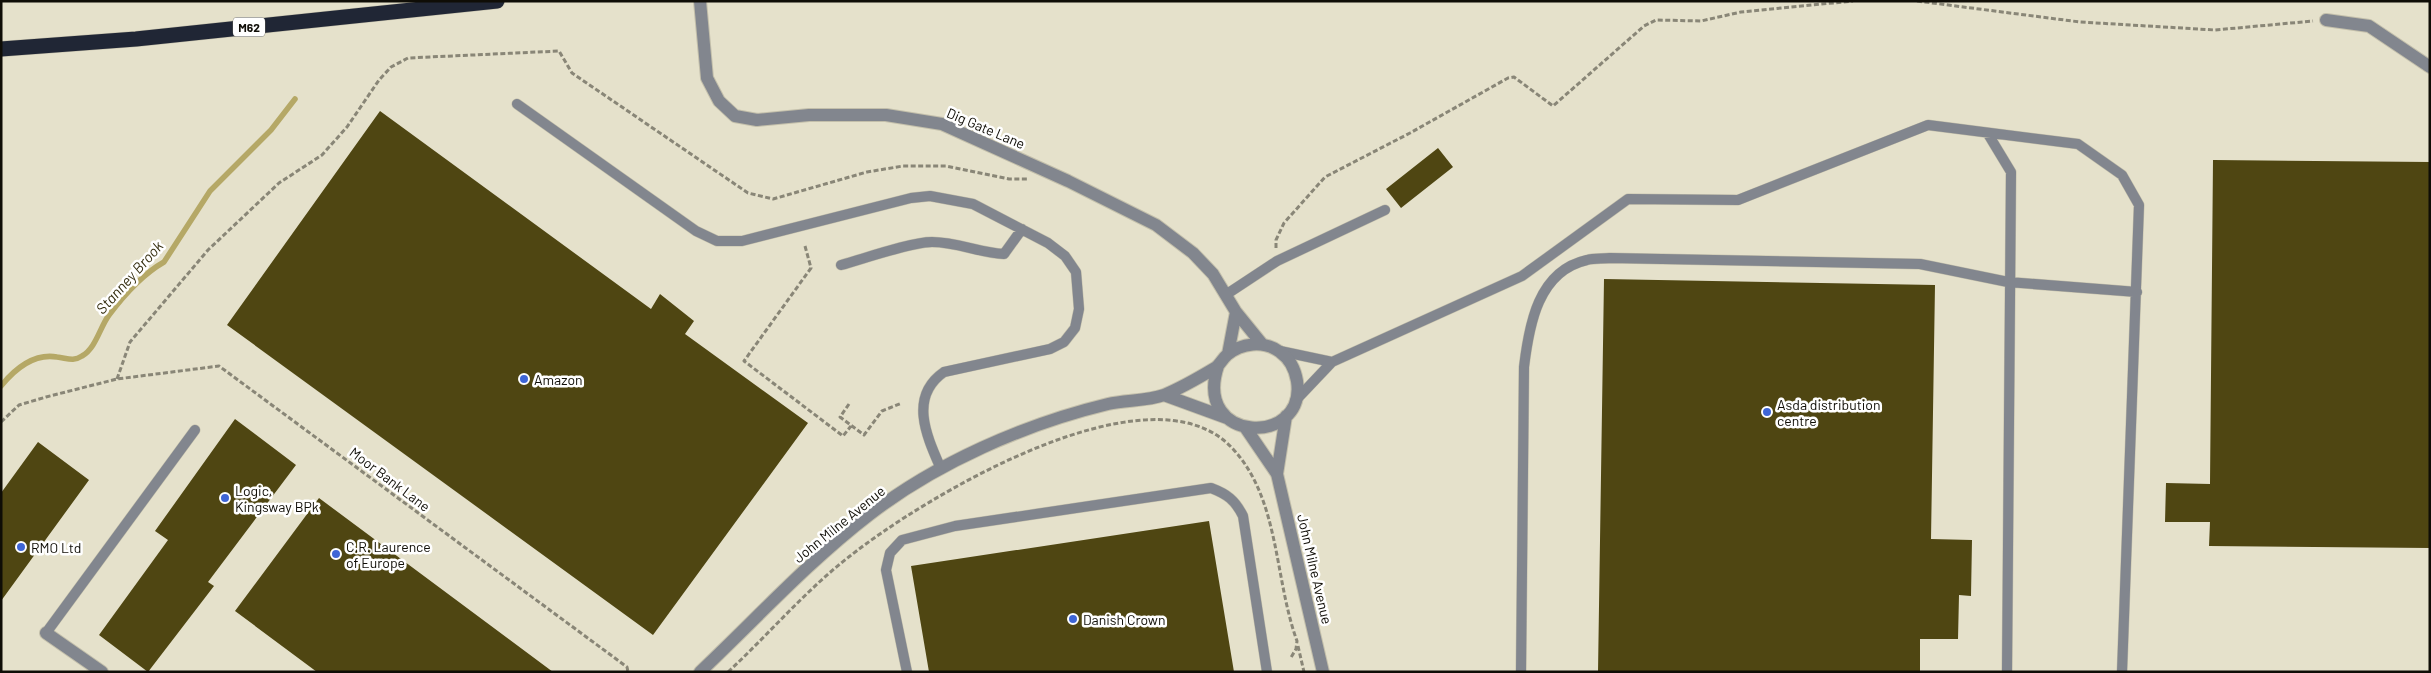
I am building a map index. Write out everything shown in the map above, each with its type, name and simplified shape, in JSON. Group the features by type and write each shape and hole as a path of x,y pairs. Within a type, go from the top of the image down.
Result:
{"highway":[{"name":"M62","path":"1,49 136,39 496,1"}],"street":[{"name":"Dig Gate Lane","path":"700,1 707,78 719,101 735,116 757,120 809,114 886,115 942,124 1044,170 1148,221 1175,237 1213,274 1227,294 1236,312 1262,344"},
{"path":"2326,20 2369,26 2430,68"},
{"path":"1228,354 1236,312"},
{"path":"1262,344 1279,351 1290,361 1296,373 1298,387 1295,401 1286,416 1267,428 1245,428 1227,418 1218,407 1214,394 1213,380 1218,366 1228,354 1238,347 1262,344"},
{"name":"John Milne Avenue","path":"700,672 794,580 869,515 941,469 1023,430 1108,404 1164,395 1218,366"},
{"name":"John Milne Avenue","path":"1164,395 1227,418"},
{"name":"John Milne Avenue","path":"1277,474 1286,416"},
{"name":"John Milne Avenue","path":"1245,428 1277,474 1323,672"},
{"path":"46,633 102,672"}],"lane":[{"path":"517,104 696,231 717,241 742,241 911,198 930,196 973,204 1048,242 1065,256 1076,272 1079,309 1075,328 1064,342 1050,349 944,372 936,378 928,390 922,413 941,469"},
{"path":"1295,401 1332,362 1522,276 1628,199 1738,200 1928,125 2078,144 2122,175 2139,205 2122,672"},
{"path":"1988,134 2011,172 2012,215 2008,282 2007,672"},
{"path":"1227,294 1277,261 1385,210"},
{"path":"841,265 930,242 947,243 985,254 1004,254 1022,229"},
{"path":"1521,672 1525,359 1529,327 1539,300 1550,283 1568,268 1587,260 1610,258 1920,264 2008,282 2137,292"},
{"path":"1279,351 1332,362"},
{"path":"46,633 195,430"},
{"path":"907,672 886,570 890,553 902,540 955,526 1211,488 1226,494 1236,503 1243,516 1267,672"}],"path":[{"path":"1277,261 1276,240 1284,223 1324,177 1410,133 1508,78 1514,77 1553,106 1644,26 1656,20 1701,21 1741,12 1853,1"},
{"path":"1917,1 2080,22 2216,30 2326,20"},
{"path":"117,379 130,342 208,250 279,183 322,155 347,127 385,73 391,67 408,58 559,51 572,73 748,193 773,199 867,172 902,166 946,166 981,174 1026,180 1044,170"},
{"path":"805,246 811,268 744,361 843,436 852,426"},
{"name":"Moor Bank Lane","path":"1,422 19,405 117,379 219,366 627,667 628,672"},
{"path":"849,404 840,417 864,435 882,410 902,403"},
{"path":"1185,423 1206,430 1232,447 1244,462 1259,488 1304,672"},
{"path":"1290,660 1297,645"}],"building":[{"name":"Amazon","path":"380,111 651,309 660,294 694,321 685,334 808,423 653,635 227,325"},
{"path":"1438,148 1453,167 1401,208 1386,189"},
{"path":"2213,160 2430,162 2430,548 2209,546 2210,522 2165,522 2166,483 2210,484"},
{"name":"Asda distribution centre","path":"1604,279 1935,285 1931,539 1972,540 1971,596 1959,595 1958,639 1920,639 1920,672 1598,672"},
{"path":"235,419 296,465 208,582 214,586 148,672 99,635 168,540 155,531"},
{"name":"RMO Ltd","path":"38,442 89,480 1,601 1,493"},
{"name":"C.R. Laurence of Europe","path":"319,498 553,672 317,672 235,611"},
{"name":"Danish Crown","path":"1209,521 1234,672 929,672 911,566"}],"waterway":[{"name":"Stanney Brook","path":"1,386 18,369 33,360 49,356 76,359 87,352 109,315 121,300 141,279 164,262 210,191 271,130 295,99"}],"place":[{"name":"Amazon","path":"524,379"},
{"name":"Asda distribution centre","path":"1767,412"},
{"name":"Logic, Kingsway BPk","path":"225,498"},
{"name":"RMO Ltd","path":"21,547"},
{"name":"C.R. Laurence of Europe","path":"336,554"},
{"name":"Danish Crown","path":"1073,619"}]}
